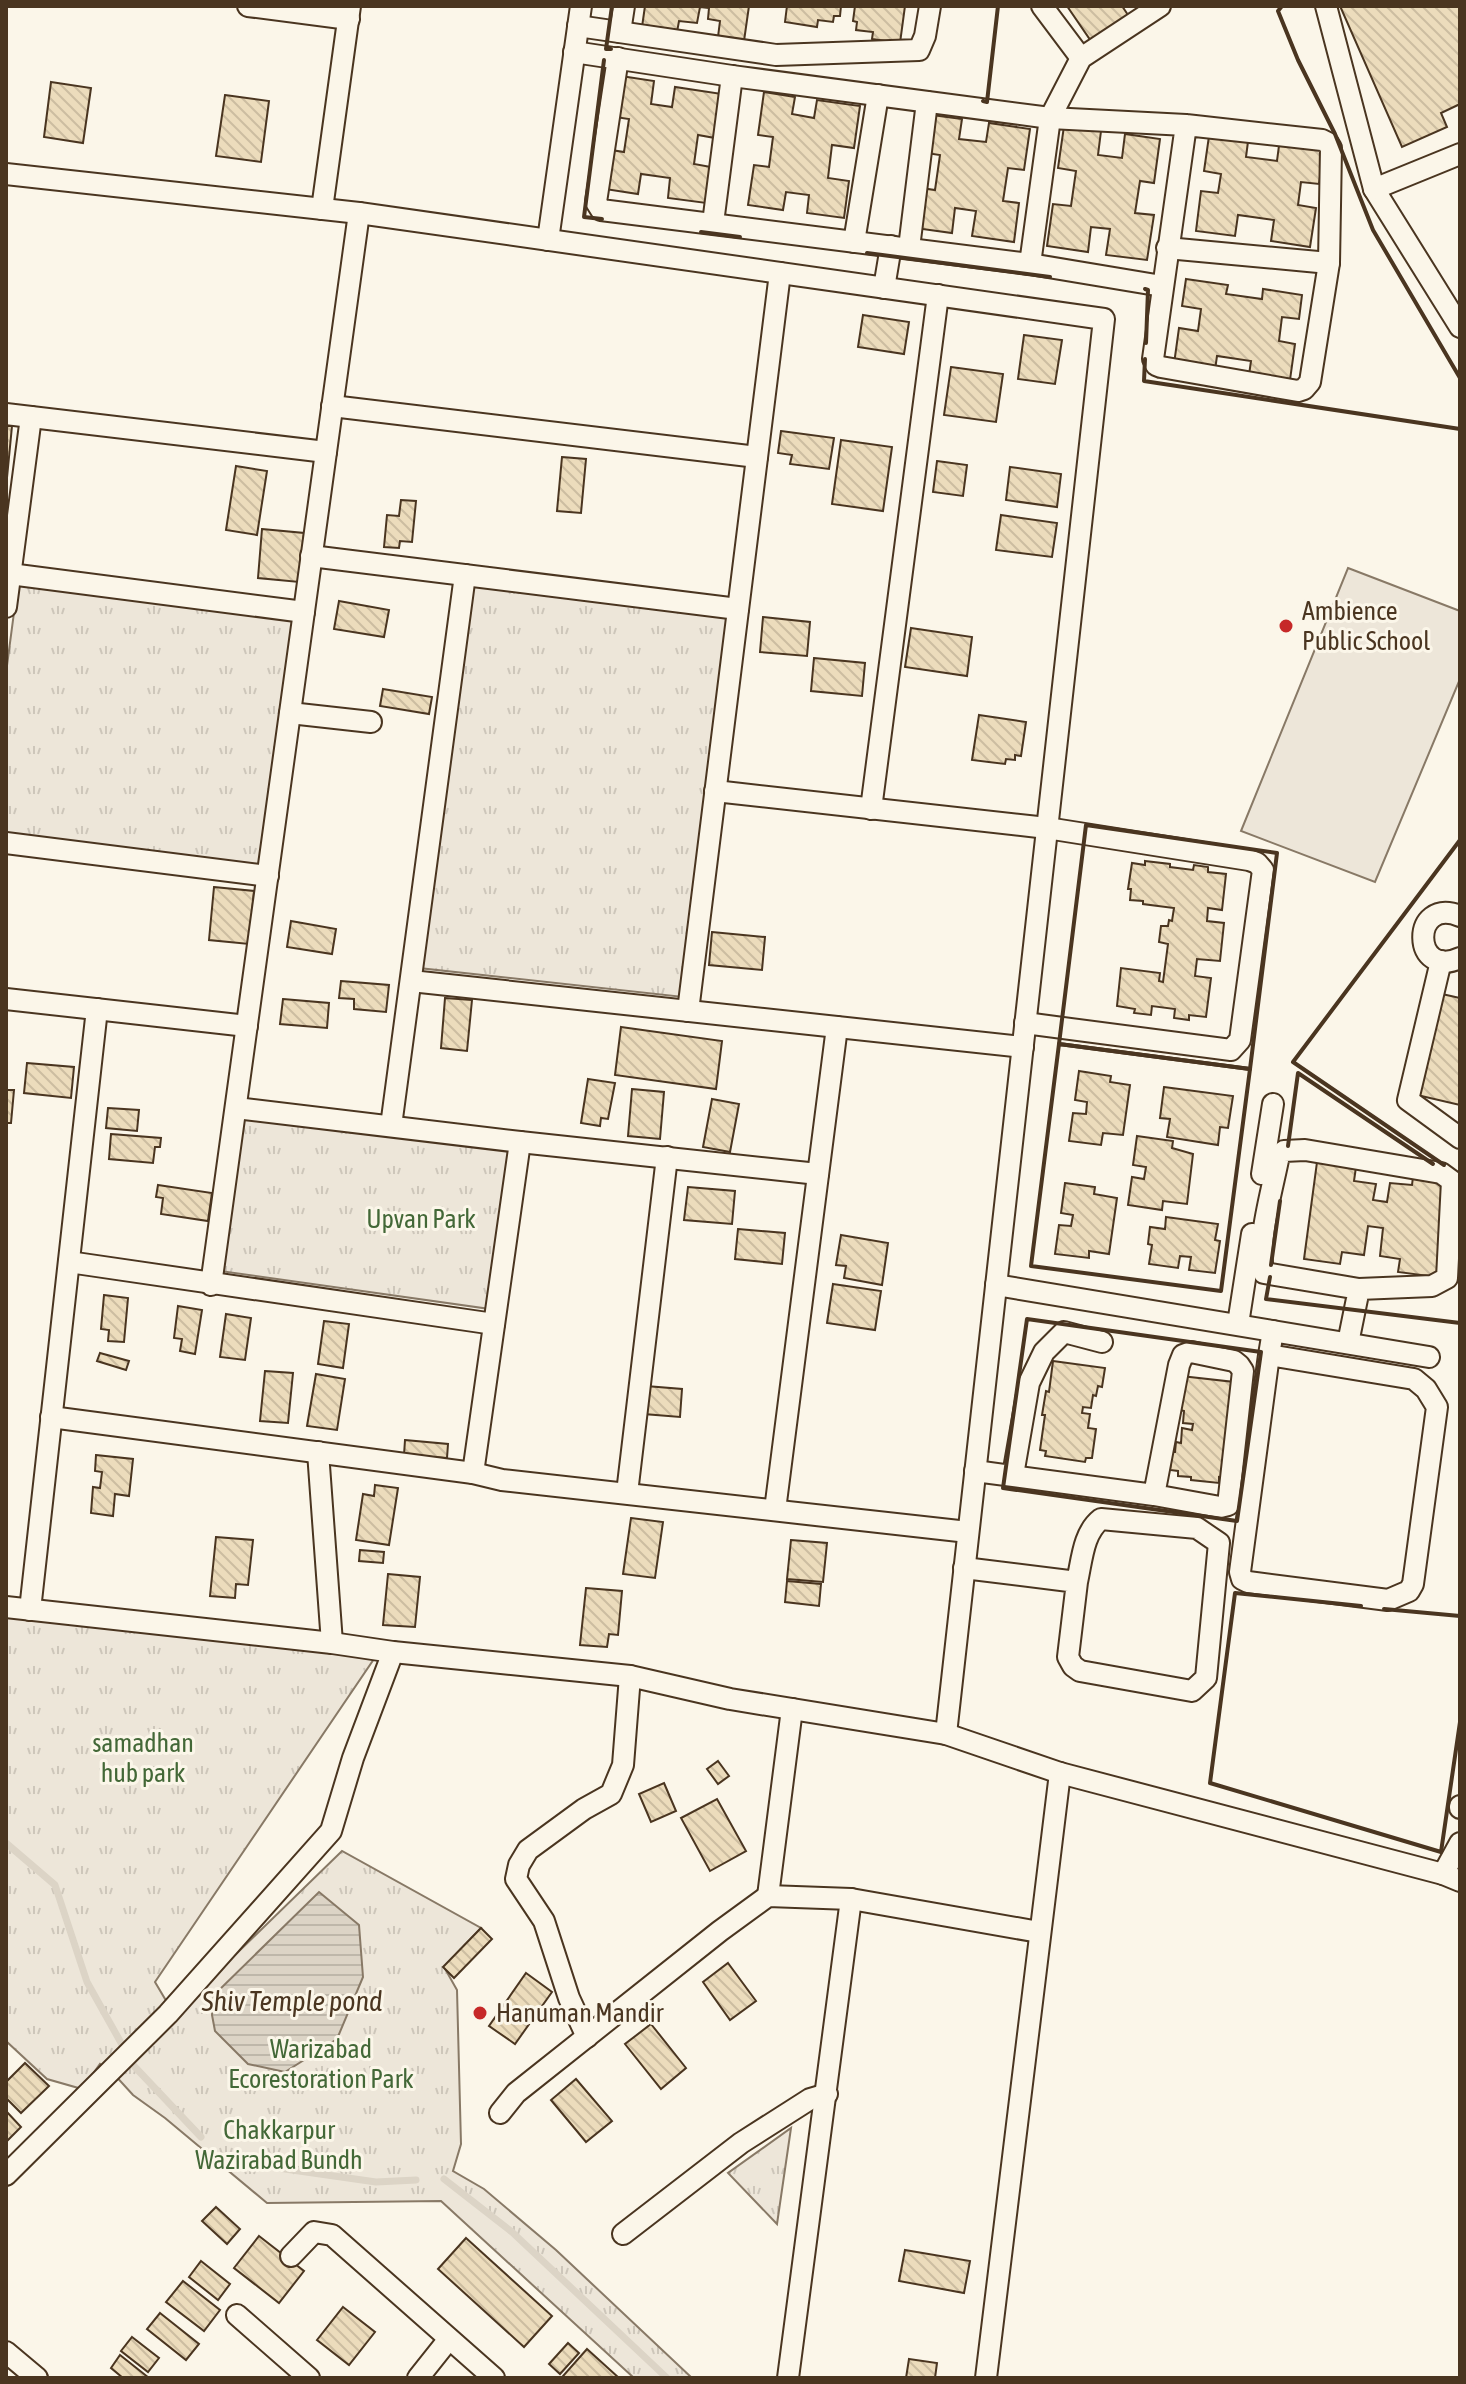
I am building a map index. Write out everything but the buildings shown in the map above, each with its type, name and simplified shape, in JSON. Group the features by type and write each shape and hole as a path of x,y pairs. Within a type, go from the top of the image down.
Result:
{"street":[{"path":"248,6 350,12 322,209"},
{"path":"620,32 624,6"},
{"path":"548,240 580,16 620,32 776,55 919,50 925,36 930,6"},
{"path":"1042,6 1081,58"},
{"path":"1030,264 1050,118 1081,58 1160,6"},
{"path":"1326,6 1374,189 1460,327"},
{"path":"574,52 1050,118 1186,125 1322,140 1331,148 1329,263 1310,382 1304,389 1298,391 1156,365 1153,359 1186,125"},
{"path":"618,58 596,202 601,210 1030,264 1162,286"},
{"path":"713,223 732,76"},
{"path":"854,242 878,95"},
{"path":"884,288 900,247 927,102"},
{"path":"1374,189 1460,154"},
{"path":"6,174 359,213 1104,319 946,1734"},
{"path":"211,1285 359,213"},
{"path":"1167,248 1329,263"},
{"path":"688,1011 780,273"},
{"path":"871,809 938,295"},
{"path":"332,406 757,457"},
{"path":"6,414 326,452"},
{"path":"6,607 31,417"},
{"path":"311,556 738,609"},
{"path":"10,574 304,612"},
{"path":"391,1126 465,575"},
{"path":"290,713 371,722"},
{"path":"715,791 1047,828 1249,860 1263,870 1240,1040 1231,1050 1025,1023"},
{"path":"6,843 268,876"},
{"path":"1460,916 1442,913 1428,921 1424,928 1423,945 1433,958 1450,960 1408,1100 1460,1138"},
{"path":"411,981 1023,1047"},
{"path":"6,999 247,1026"},
{"path":"30,1610 97,1009"},
{"path":"775,1510 837,1027"},
{"path":"1238,1324 1273,1104"},
{"path":"236,1108 818,1174"},
{"path":"473,1473 520,1142"},
{"path":"1305,1150 1441,1173 1452,1181 1447,1278 1432,1286 1359,1289 1264,1273 1262,1244 1279,1155 1284,1151 1305,1150"},
{"path":"627,1493 667,1157"},
{"path":"69,1262 494,1324"},
{"path":"996,1285 1429,1357"},
{"path":"1348,1343 1359,1289"},
{"path":"1269,1355 1414,1379 1426,1389 1437,1407 1413,1584 1409,1591 1388,1600 1242,1579 1240,1572 1269,1355 1273,1331"},
{"path":"1013,1475 1029,1383 1044,1352 1064,1332 1102,1342"},
{"path":"975,1471 1209,1505 1228,1505 1243,1371 1234,1361 1191,1352 1183,1355 1154,1495"},
{"path":"51,1417 473,1473 502,1480 968,1532"},
{"path":"318,1452 332,1643"},
{"path":"1101,1519 1197,1528 1207,1533 1219,1543 1206,1678 1192,1691 1080,1671 1073,1666 1068,1657 1077,1582 1087,1538 1092,1526 1101,1519"},
{"path":"964,1568 1077,1582"},
{"path":"6,1607 630,1676 730,1699 946,1734 1060,1773 1451,1878 1460,1843"},
{"path":"6,2175 168,2014 331,1831 353,1758 393,1652"},
{"path":"587,2037 569,1998 544,1921 516,1879 519,1865 528,1850 584,1809 611,1794 623,1765 630,1676"},
{"path":"768,1896 792,1709"},
{"path":"986,2378 1060,1773"},
{"path":"500,2113 516,2093 768,1896 851,1899 1039,1932"},
{"path":"788,2378 851,1899"},
{"path":"623,2234 741,2143 810,2099 827,2094"},
{"path":"291,2256 314,2232 332,2235 494,2378"},
{"path":"237,2315 309,2378"},
{"path":"418,2378 449,2339"},
{"path":"6,2352 37,2378"}],"green space":[{"name":"Ambience Public School","path":"1348,568 1460,611 1460,679 1375,882 1241,831"},
{"path":"18,582 296,617 261,867 6,835 6,673"},
{"path":"472,585 729,617 683,997 419,968"},
{"name":"Upvan Park","path":"242,1118 511,1150 490,1309 220,1271"},
{"path":"6,1602 378,1653 155,1982 168,2004 120,2067 342,1851 481,1928 444,1967 457,1990 461,2144 453,2171 484,2189 556,2250 692,2378 634,2378 441,2201 267,2203 133,2095 100,2064 82,2089 47,2079 6,2041"},
{"path":"791,2128 777,2224 728,2173"}],"water":[{"name":"Shiv Temple pond","path":"319,1892 359,1925 363,1977 337,2039 285,2072 248,2064 215,2031 212,2015 214,1995"}],"waterway":[{"path":"6,1843 55,1885 87,1982 134,2066 201,2137"},
{"path":"278,2168 376,2182 416,2180"},
{"path":"444,2179 512,2232 667,2378"}],"wall":[{"path":"611,49 606,49 612,6"},
{"path":"983,101 987,102 998,6"},
{"path":"1282,6 1278,11 1298,60 1335,134 1373,230 1460,378"},
{"path":"602,219 584,217 604,60"},
{"path":"701,232 740,237"},
{"path":"867,253 1050,277"},
{"path":"1145,289 1148,290 1146,343"},
{"path":"1145,359 1144,381 1460,429"},
{"path":"1086,825 1277,853 1250,1069 1059,1044 1086,825"},
{"path":"1444,1165 1293,1062 1460,840"},
{"path":"1059,1044 1250,1069 1221,1291 1031,1266 1059,1044"},
{"path":"1288,1146 1298,1073 1433,1164"},
{"path":"1271,1265 1280,1201"},
{"path":"1270,1277 1266,1299 1460,1323"},
{"path":"1027,1319 1261,1352 1237,1521 1003,1488 1027,1319"},
{"path":"1361,1606 1235,1593 1210,1783 1441,1852 1460,1722"},
{"path":"1384,1609 1460,1616"}],"place":[{"name":"Ambience Public School","path":"1286,626"},
{"name":"Hanuman Mandir","path":"480,2013"}],"park label":[{"name":"samadhan hub park","path":"143,1758"},
{"name":"Warizabad Ecorestoration Park","path":"321,2064"},
{"name":"Chakkarpur Wazirabad Bundh","path":"279,2145"}]}
